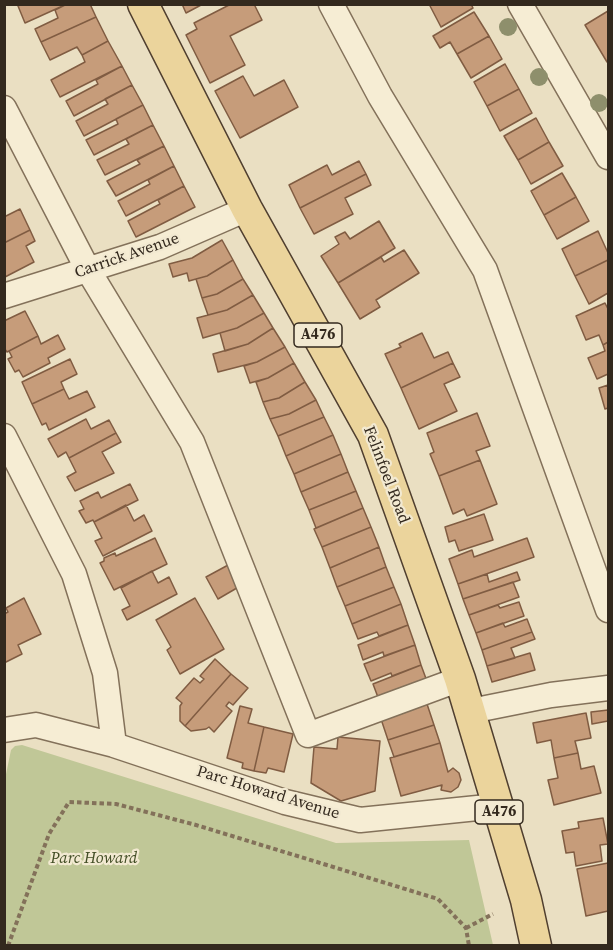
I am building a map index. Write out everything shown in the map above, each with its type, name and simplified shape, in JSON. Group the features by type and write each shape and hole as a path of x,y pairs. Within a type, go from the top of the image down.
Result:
{"main road":[{"name":"Felinfoel Road","path":"143,4 247,209 374,435 471,711 526,900 536,945"}],"street":[{"path":"331,4 380,96 485,270 609,610"},
{"path":"520,4 609,157"},
{"path":"4,108 88,270 192,442 308,735 460,679"},
{"name":"Carrick Avenue","path":"4,296 160,247 247,209"},
{"path":"4,436 74,574 105,673 114,744"},
{"path":"471,711 551,695 609,688"},
{"name":"Parc Howard Avenue","path":"4,730 36,726 114,744 285,802 360,820 497,806"}],"path":[{"path":"8,945 49,834 69,802 116,804 185,822 438,899 466,928 469,945"},
{"path":"466,928 493,914"}],"green space":[{"name":"Parc Howard","path":"22,745 336,843 469,840 493,945 5,945 5,779 11,750 15,746"}],"building":[{"path":"22,4 67,4 25,23 18,6"},
{"path":"67,4 90,4 96,17 41,42 35,29 58,18 55,10"},
{"path":"182,4 203,4 186,13"},
{"path":"231,4 254,4 262,20 230,36 245,65 210,83 186,35 197,29 194,23"},
{"path":"429,4 471,4 473,8 441,27"},
{"path":"608,11 608,61 607,62 585,25"},
{"path":"474,12 489,36 457,54 450,42 440,48 433,36"},
{"path":"96,17 108,41 82,55 77,47 50,60 41,42"},
{"path":"489,36 502,59 471,78 457,54"},
{"path":"108,41 122,66 60,97 51,80 85,62 82,55"},
{"path":"505,64 519,89 487,106 474,82"},
{"path":"122,66 132,85 74,116 66,101 98,84 96,80"},
{"path":"243,76 254,96 284,80 298,107 240,138 215,91"},
{"path":"132,85 143,105 84,136 76,121 108,104 105,99"},
{"path":"519,89 532,113 500,131 487,106"},
{"path":"143,105 153,125 94,155 86,140 118,124 116,119"},
{"path":"536,118 549,142 518,160 504,136"},
{"path":"153,125 164,146 105,175 97,160 129,144 126,139"},
{"path":"549,142 563,166 531,184 518,160"},
{"path":"164,146 174,166 116,196 107,181 140,164 137,160"},
{"path":"359,161 366,174 300,208 289,185 327,165 332,175"},
{"path":"174,166 184,186 126,216 118,201 150,184 148,180"},
{"path":"562,173 576,197 544,215 531,191"},
{"path":"366,174 371,185 345,198 353,214 314,234 300,208"},
{"path":"184,186 195,207 136,237 128,221 160,204 158,200"},
{"path":"576,197 589,221 557,239 544,215"},
{"path":"20,209 30,230 4,243 4,217"},
{"path":"379,221 395,248 338,283 321,256 339,244 335,237 345,232 350,239"},
{"path":"30,230 35,241 26,246 34,262 5,277 4,243"},
{"path":"598,231 608,253 608,260 575,276 562,249"},
{"path":"222,240 233,260 207,276 189,281 187,273 173,277 169,264 192,258"},
{"path":"404,250 419,273 376,300 380,307 360,319 338,283 381,257 384,262"},
{"path":"233,260 243,279 217,294 202,298 196,279 207,276"},
{"path":"608,260 608,293 589,304 575,276"},
{"path":"243,279 253,295 227,310 208,315 202,298 217,294"},
{"path":"253,295 264,313 237,328 203,338 197,318 227,310"},
{"path":"605,303 608,309 608,342 603,345 599,335 586,340 576,316"},
{"path":"25,311 38,336 7,352 4,348 4,321"},
{"path":"264,313 273,328 248,344 225,351 220,333 237,328"},
{"path":"273,328 285,347 257,362 218,372 213,354 248,344"},
{"path":"422,333 434,358 448,352 453,363 401,388 385,354 401,347 399,344"},
{"path":"58,335 65,349 48,358 50,363 23,377 19,370 15,372 8,359 12,357 9,351 38,336 41,344"},
{"path":"608,342 608,374 597,379 588,358 605,351 603,345"},
{"path":"285,347 294,363 268,378 250,383 244,366 257,362"},
{"path":"70,359 77,374 61,382 64,389 32,404 22,382"},
{"path":"294,363 305,382 279,398 263,402 256,382"},
{"path":"453,363 460,377 444,384 457,411 419,429 401,388"},
{"path":"305,382 316,400 289,414 270,419 263,402 279,398"},
{"path":"608,385 608,408 605,409 599,388"},
{"path":"64,389 69,399 87,391 95,407 49,430 46,423 42,425 32,404"},
{"path":"316,400 324,417 278,436 270,419 289,414"},
{"path":"477,413 490,446 476,451 480,460 439,476 430,454 434,452 427,433"},
{"path":"324,417 333,435 286,456 278,436"},
{"path":"86,419 91,429 109,420 116,433 69,458 66,452 58,457 48,439"},
{"path":"116,433 121,442 102,452 114,473 75,491 67,477 76,472 69,458"},
{"path":"333,435 341,454 294,474 286,456"},
{"path":"341,454 348,472 301,492 294,474"},
{"path":"480,460 497,504 467,516 464,509 453,514 439,476"},
{"path":"348,472 356,491 309,510 301,492"},
{"path":"130,484 138,500 94,522 93,520 86,523 79,511 84,509 80,501 98,492 101,498"},
{"path":"356,491 363,508 316,528 309,510"},
{"path":"126,505 134,521 144,515 152,531 103,556 95,541 102,538 94,522"},
{"path":"363,508 371,527 322,547 314,529"},
{"path":"484,514 493,540 459,551 455,540 449,542 445,527"},
{"path":"371,527 379,547 330,568 322,547"},
{"path":"155,538 167,564 114,590 100,563 104,561 104,558 115,553 116,556"},
{"path":"527,538 534,557 458,584 449,559 472,550 474,557"},
{"path":"379,547 386,567 337,587 330,568"},
{"path":"230,564 242,585 218,599 206,577"},
{"path":"386,567 394,587 345,606 337,587"},
{"path":"152,571 158,583 169,577 177,594 127,620 122,610 130,606 121,588"},
{"path":"517,572 520,580 463,599 458,584 487,574 489,582"},
{"path":"513,582 519,597 469,615 463,599"},
{"path":"394,587 401,604 352,624 345,606"},
{"path":"24,598 41,634 18,645 22,654 4,663 4,614 8,612 6,608"},
{"path":"195,598 224,649 180,674 167,650 171,647 156,620"},
{"path":"519,602 524,616 476,633 469,615 498,605 500,608"},
{"path":"401,604 408,625 379,636 377,632 358,639 352,624"},
{"path":"527,619 532,632 482,650 476,633 503,623 505,627"},
{"path":"408,625 415,645 384,656 383,652 363,660 358,645"},
{"path":"532,632 535,639 511,648 515,658 487,666 482,650"},
{"path":"415,645 421,665 371,681 364,664"},
{"path":"530,653 535,670 492,682 487,666"},
{"path":"215,659 231,674 185,726 180,721 182,703 176,698 194,678 200,683 204,679 200,676"},
{"path":"421,665 428,684 379,700 373,684"},
{"path":"231,674 248,688 233,705 229,702 226,706 232,711 214,732 209,727 191,731 185,726"},
{"path":"427,704 434,725 388,740 381,719"},
{"path":"240,706 252,709 248,723 264,727 254,771 242,768 243,763 227,758"},
{"path":"608,710 608,721 592,724 591,712"},
{"path":"586,713 591,738 575,741 578,753 554,758 551,740 537,743 533,723"},
{"path":"434,725 440,743 394,757 388,740"},
{"path":"264,727 293,734 284,772 268,768 266,773 254,771"},
{"path":"338,737 380,741 375,791 341,801 311,783 314,747 337,749"},
{"path":"440,743 448,772 453,768 459,773 461,780 458,787 451,792 441,790 442,785 401,796 390,758"},
{"path":"578,753 581,769 594,766 601,793 554,805 548,780 558,778 554,758"},
{"path":"603,818 608,844 600,845 602,861 576,866 574,852 566,853 562,831 579,828 578,822"},
{"path":"608,863 608,911 586,916 577,869"}]}
